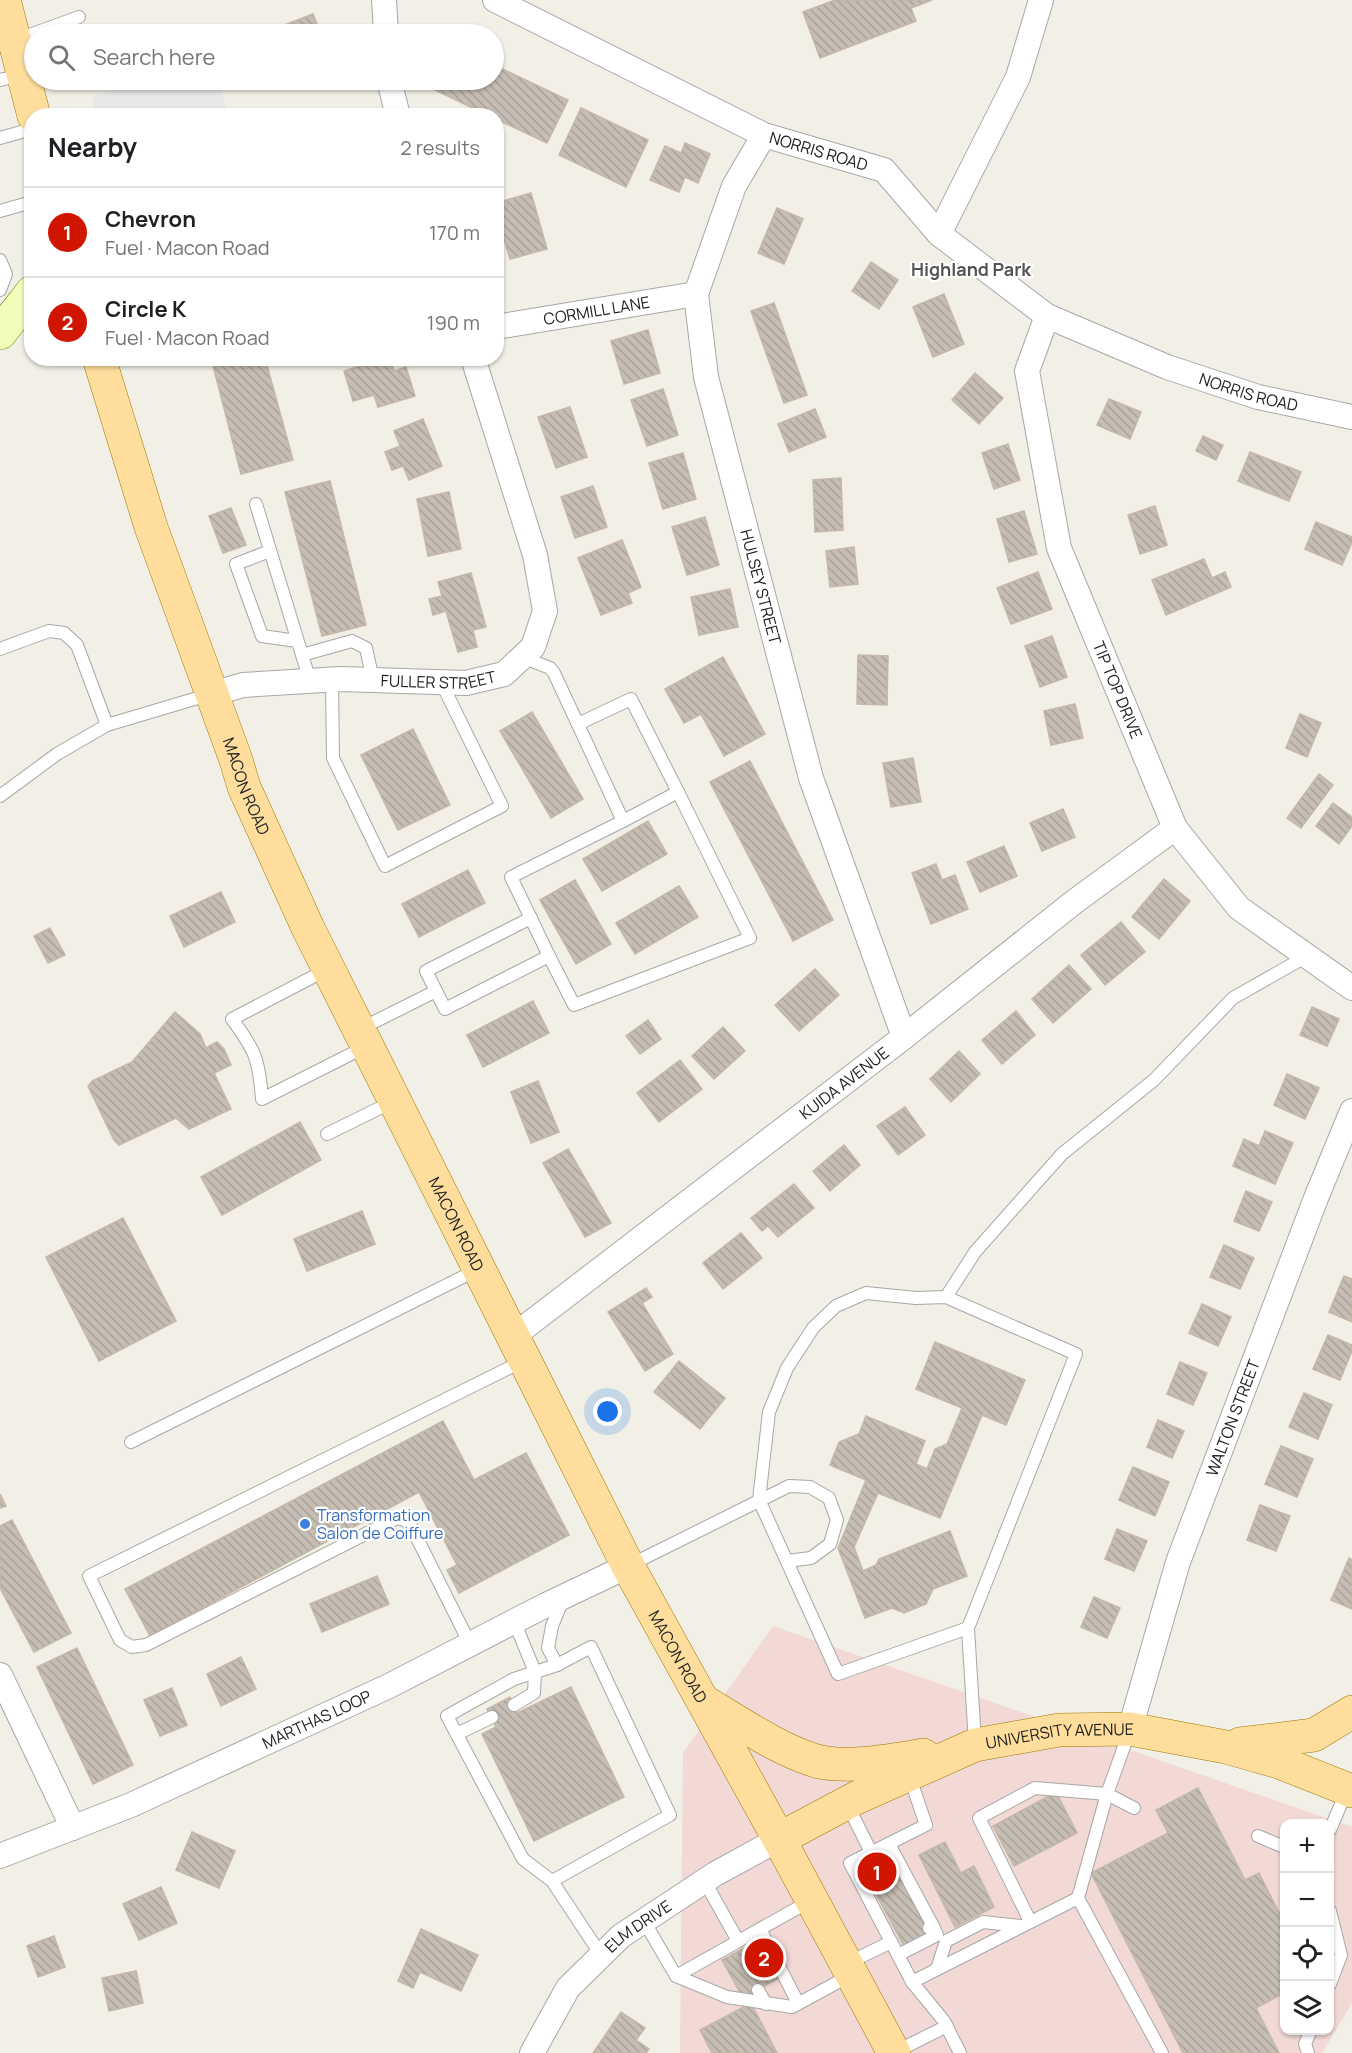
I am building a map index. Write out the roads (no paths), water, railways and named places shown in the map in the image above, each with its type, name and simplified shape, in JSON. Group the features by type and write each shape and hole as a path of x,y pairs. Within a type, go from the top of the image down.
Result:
{"main road":[{"path":"4,0 14,40 12,77 29,108"},
{"path":"0,333 24,302"},
{"name":"MACON ROAD","path":"101,366 151,527 244,788 308,928 628,1566 779,1839 893,2053"},
{"path":"702,1700 781,1746 815,1761 851,1764 886,1762 975,1745"},
{"path":"1226,1747 1314,1735 1352,1713"},
{"name":"UNIVERSITY AVENUE","path":"779,1839 846,1803 975,1745 1059,1730 1130,1729 1226,1747 1279,1761 1350,1786"}],"street":[{"path":"384,0 385,24"},
{"name":"NORRIS ROAD","path":"495,0 764,135 884,170 939,234 1047,316 1167,366 1258,397 1352,417"},
{"path":"939,234 1018,77 1041,0"},
{"path":"392,90 396,108"},
{"name":"HULSEY STREET","path":"764,135 734,186 696,294 706,377 811,778 904,1037"},
{"name":"CORMILL LANE","path":"504,326 696,294"},
{"name":"TIP TOP DRIVE","path":"1047,316 1027,371 1059,548 1175,828 1239,908 1352,988"},
{"name":"FULLER STREET","path":"212,694 243,685 321,680 466,682 504,674 532,647 545,611 535,555 476,366"},
{"name":"KUIDA AVENUE","path":"518,1349 1074,902 1175,828"},
{"name":"WALTON STREET","path":"1130,1729 1178,1562 1316,1198 1352,1112"},
{"name":"MARTHAS LOOP","path":"0,1856 131,1805 378,1691 628,1566"},
{"path":"0,1675 73,1828"},
{"name":"ELM DRIVE","path":"532,2053 568,1988 621,1936 704,1880 779,1839"}],"lane":[{"path":"60,24 80,17"},
{"path":"14,40 24,37"},
{"path":"0,138 24,131"},
{"path":"0,211 24,204"},
{"path":"0,260 6,274 0,290"},
{"path":"256,504 302,655 321,680 333,758 385,866 502,806 441,682"},
{"path":"270,551 236,564 262,636 297,641"},
{"path":"0,650 50,631 64,633 77,645 107,725"},
{"path":"302,655 352,641 366,648 373,680"},
{"path":"522,657 550,668 554,673 623,821"},
{"path":"0,796 57,754 107,725 212,694"},
{"path":"578,724 631,699 678,792 750,938 573,1005 510,877 678,792"},
{"path":"531,918 426,971 445,1009 549,956"},
{"path":"946,1297 975,1252 1062,1154 1154,1080 1233,998 1307,956"},
{"path":"329,969 231,1019 251,1044 260,1069 262,1099 436,991"},
{"path":"327,1134 395,1101"},
{"path":"131,1442 478,1269"},
{"path":"968,1628 838,1674 759,1500 769,1412 787,1368 813,1328 836,1306 866,1293 916,1298 946,1297 1076,1354 968,1628 975,1745"},
{"path":"470,1644 411,1526 405,1520 397,1518 146,1645 132,1647 120,1640 89,1576 518,1349"},
{"path":"628,1566 789,1486 810,1487 829,1498 837,1520 830,1544 811,1558 787,1561"},
{"path":"557,1665 548,1648 552,1626 564,1596"},
{"path":"514,1621 535,1672 534,1693 514,1705"},
{"path":"552,1881 670,1815 591,1647 557,1665 514,1679 447,1716 523,1859 552,1881 602,1955"},
{"path":"457,1734 492,1717"},
{"path":"1130,1729 1107,1794 1078,1898 1162,2053"},
{"path":"909,1774 926,1825 850,1863 861,1874 912,1982 947,2026 960,2053"},
{"path":"1334,1820 1350,1786"},
{"path":"1026,1923 979,1818 1035,1788 1107,1794 1134,1808"},
{"path":"846,1803 871,1852"},
{"path":"1258,1836 1280,1845"},
{"path":"644,1921 676,1976 727,1997 792,2007 849,1969 896,1946 937,1935 920,1908 889,1844"},
{"path":"704,1880 736,1945"},
{"path":"912,1982 1078,1898"},
{"path":"676,1976 736,1945 812,1900"},
{"path":"937,1969 946,1941 983,1922 1026,1923"},
{"path":"1330,1981 1341,1955 1333,1927"},
{"path":"760,1929 798,2003"},
{"path":"758,1990 766,2004"},
{"path":"893,2053 947,2026"},
{"path":"1308,2053 1305,2044 1309,2035"}],"place":[{"name":"Transformation Salon de Coiffure","path":"305,1524"},
{"name":"Chevron","path":"877,1872"},
{"name":"Circle K","path":"764,1958"}],"district":[{"name":"Highland Park","path":"971,270"}]}
